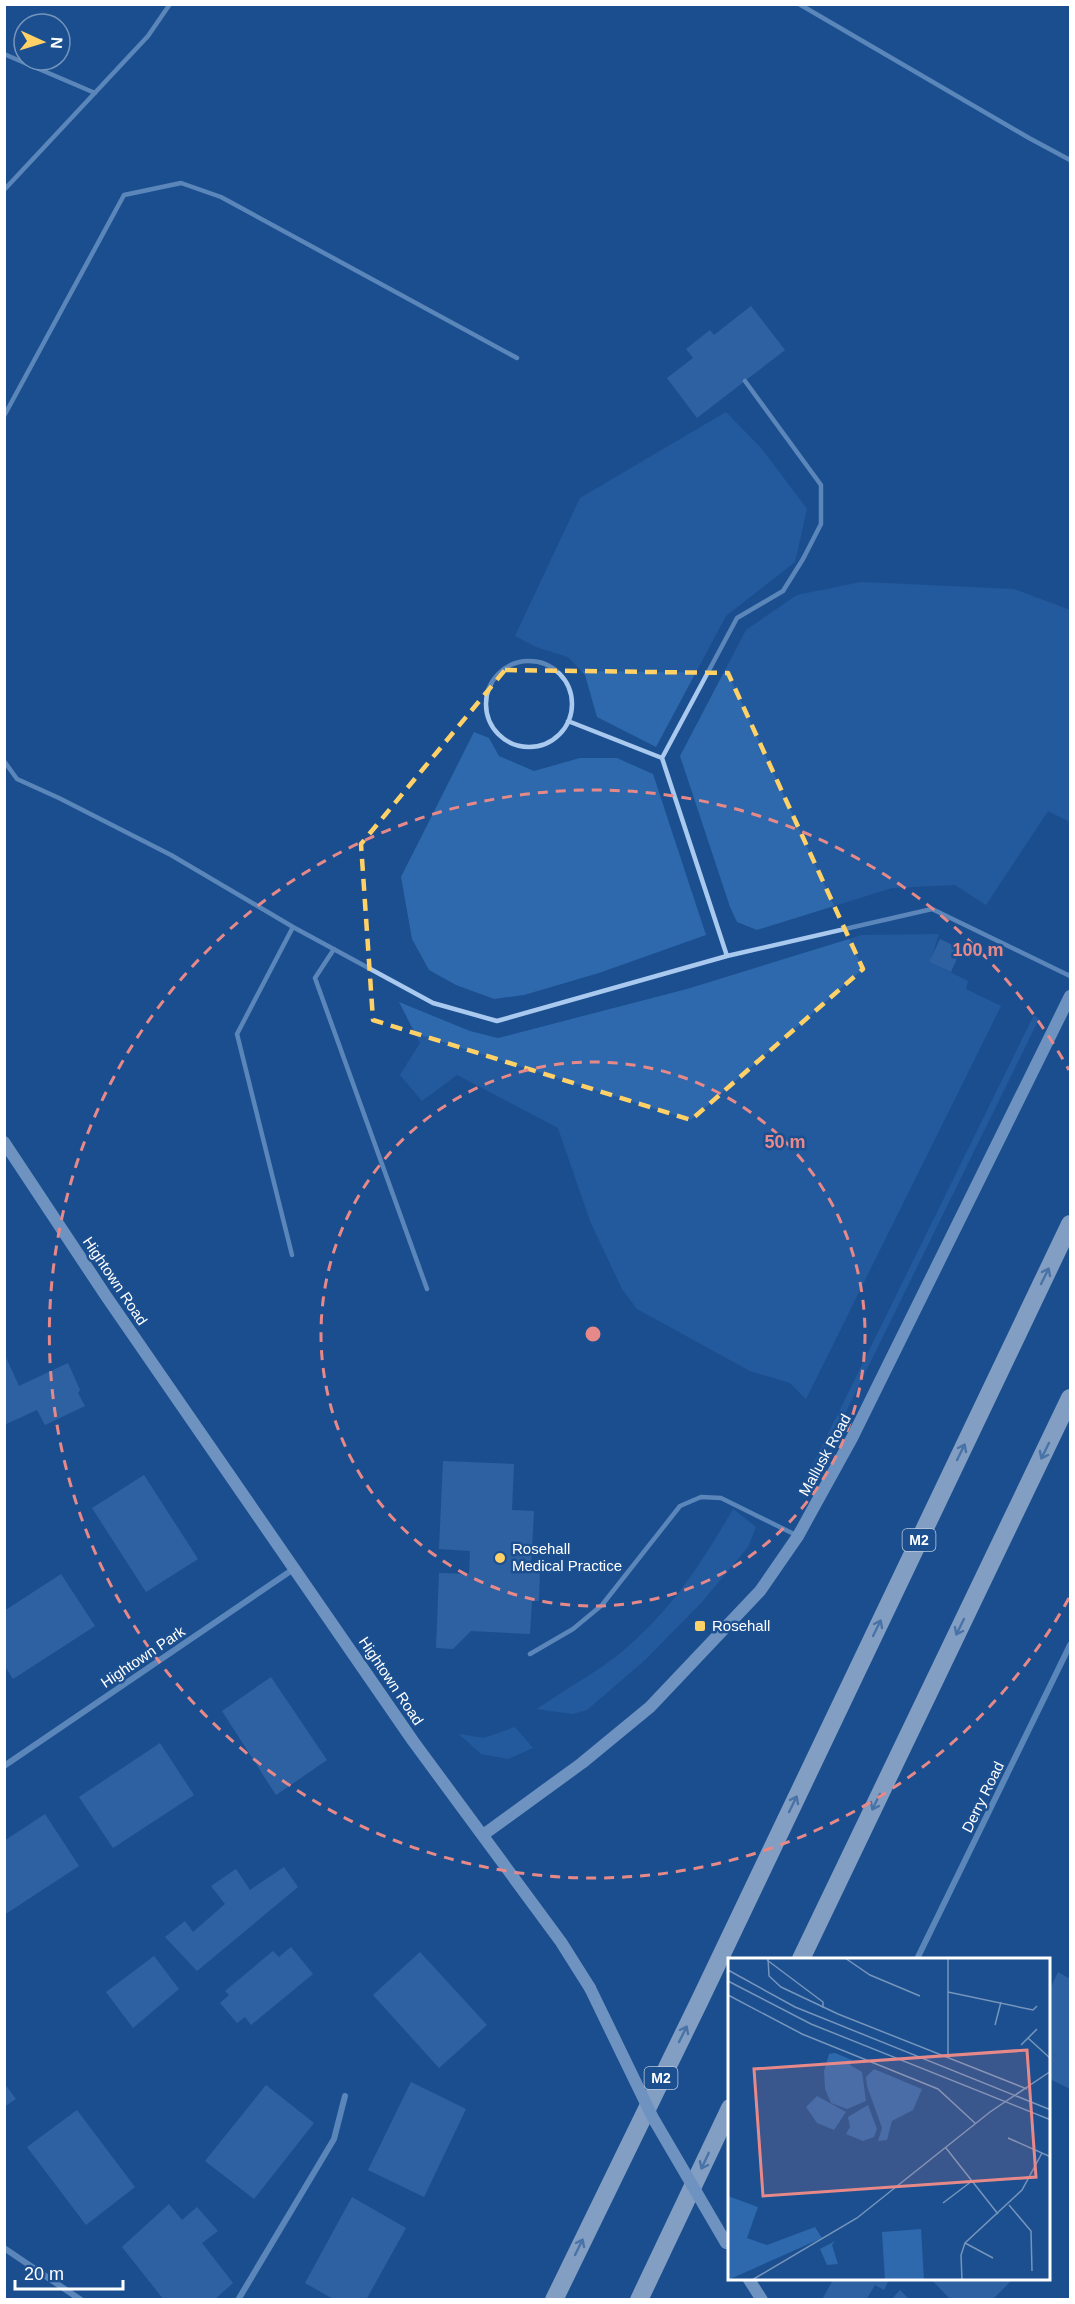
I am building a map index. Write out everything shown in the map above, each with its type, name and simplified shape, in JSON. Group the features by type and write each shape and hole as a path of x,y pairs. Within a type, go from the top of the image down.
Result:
{"highway":[{"name":"M2","path":"554,2300 1071,1224"},
{"path":"801,1958 1071,1398"},
{"path":"639,2300 728,2112"}],"main road":[{"name":"Mallusk Road","path":"483,1834 582,1763 650,1707 760,1591 798,1536 852,1438 1071,996"},
{"name":"Hightown Road","path":"4,1142 106,1296 296,1568 413,1741 561,1942 590,1988 653,2118 728,2246"},
{"path":"751,2280 762,2300"}],"street":[{"name":"Hightown Park","path":"4,1766 296,1568"},
{"name":"Derry Road","path":"918,1958 1071,1645"},
{"path":"238,2300 334,2139 345,2096"},
{"path":"4,2248 81,2300"}],"lane":[{"path":"4,190 148,36 170,4"},
{"path":"799,4 1029,138 1071,160"},
{"path":"4,54 95,93"},
{"path":"4,416 124,195 181,183 221,197 517,358"},
{"path":"727,956 662,758 737,618 783,591 821,524 821,485 746,381"},
{"path":"513,663 542,663 555,669 564,680 570,693 572,707 568,721 561,733 550,742 522,747 498,734 487,716 486,694 492,681 501,670 513,663"},
{"path":"568,721 662,758"},
{"path":"4,761 17,779 171,855 293,927 433,1003 497,1021 727,956 932,909 1071,976"},
{"path":"292,1255 237,1034 293,927"},
{"path":"334,949 315,978 427,1289"},
{"path":"530,1654 573,1629 602,1605 680,1506 701,1497 721,1498 798,1536"}],"highlighted area":[{"path":"505,670 728,673 863,969 691,1120 373,1020 361,844"}],"shaded area":[{"path":"726,412 762,449 807,509 795,562 726,616 656,747 597,717 585,675 568,657 536,647 515,636 580,498"},
{"path":"861,582 1014,589 1070,610 1070,822 1048,811 986,905 955,885 892,888 757,930 737,922 730,907 680,756 746,630 797,595"},
{"path":"474,732 489,738 499,756 534,771 580,758 617,758 653,774 706,935 599,973 524,995 494,999 456,985 429,970 412,939 401,877"},
{"path":"939,934 930,962 968,981 966,989 1001,1006 806,1399 790,1383 750,1371 637,1309 622,1289 590,1221 558,1128 457,1075 422,1101 400,1075 420,1043 399,1002 470,1031 498,1038 687,989 862,935"},
{"path":"1034,1015 1039,1019 834,1436 800,1491"},
{"path":"733,1509 756,1527 748,1547 701,1603 645,1660 587,1710 572,1714 537,1709 603,1666 624,1650 657,1618 685,1584"},
{"path":"515,1727 533,1748 508,1759 481,1754 459,1734 484,1738"}],"building":[{"path":"751,306 785,350 697,418 667,378 693,358 686,349 710,330 714,335"},
{"path":"940,939 961,949 951,972 929,962"},
{"path":"4,1353 19,1386 68,1363 85,1406 45,1425 37,1410 4,1425"},
{"name":"Rosehall Medical Practice","path":"443,1461 514,1464 512,1510 534,1511 531,1566 540,1566 539,1601 532,1601 530,1634 471,1631 453,1649 436,1648 439,1573 469,1574 470,1551 439,1549"},
{"path":"144,1475 198,1559 146,1592 92,1508"},
{"path":"61,1574 95,1626 13,1679 4,1665 4,1611"},
{"path":"271,1677 327,1760 276,1795 222,1711"},
{"path":"160,1743 194,1795 113,1848 79,1797"},
{"path":"45,1814 79,1866 4,1915 4,1841"},
{"path":"284,1867 298,1887 197,1971 165,1937 185,1921 193,1932 225,1904 211,1886 236,1869 250,1890"},
{"path":"291,1947 313,1974 251,2025 245,2017 237,2023 220,2003 229,1995 225,1991 273,1951 279,1957"},
{"path":"420,1952 487,2025 439,2068 373,1995"},
{"path":"154,1956 179,1989 133,2028 106,1992"},
{"path":"1058,1972 1070,1979 1070,2089 1051,2080 1051,1987"},
{"path":"411,2082 466,2109 424,2197 368,2170"},
{"path":"4,2083 16,2099 4,2107"},
{"path":"266,2085 314,2123 254,2199 205,2161"},
{"path":"77,2110 135,2187 86,2225 27,2147"},
{"path":"352,2197 406,2228 366,2300 335,2300 305,2283"},
{"path":"169,2204 182,2220 197,2207 218,2231 202,2243 233,2283 214,2300 164,2300 122,2247"},
{"path":"833,2280 889,2280 884,2290 875,2285 866,2300 826,2300 823,2298"},
{"path":"932,2280 1012,2280 992,2300 951,2300"},
{"path":"900,2290 910,2300 891,2300"}],"place":[{"name":"Rosehall Medical Practice","path":"500,1558"},
{"name":"Rosehall","path":"700,1626"}]}
